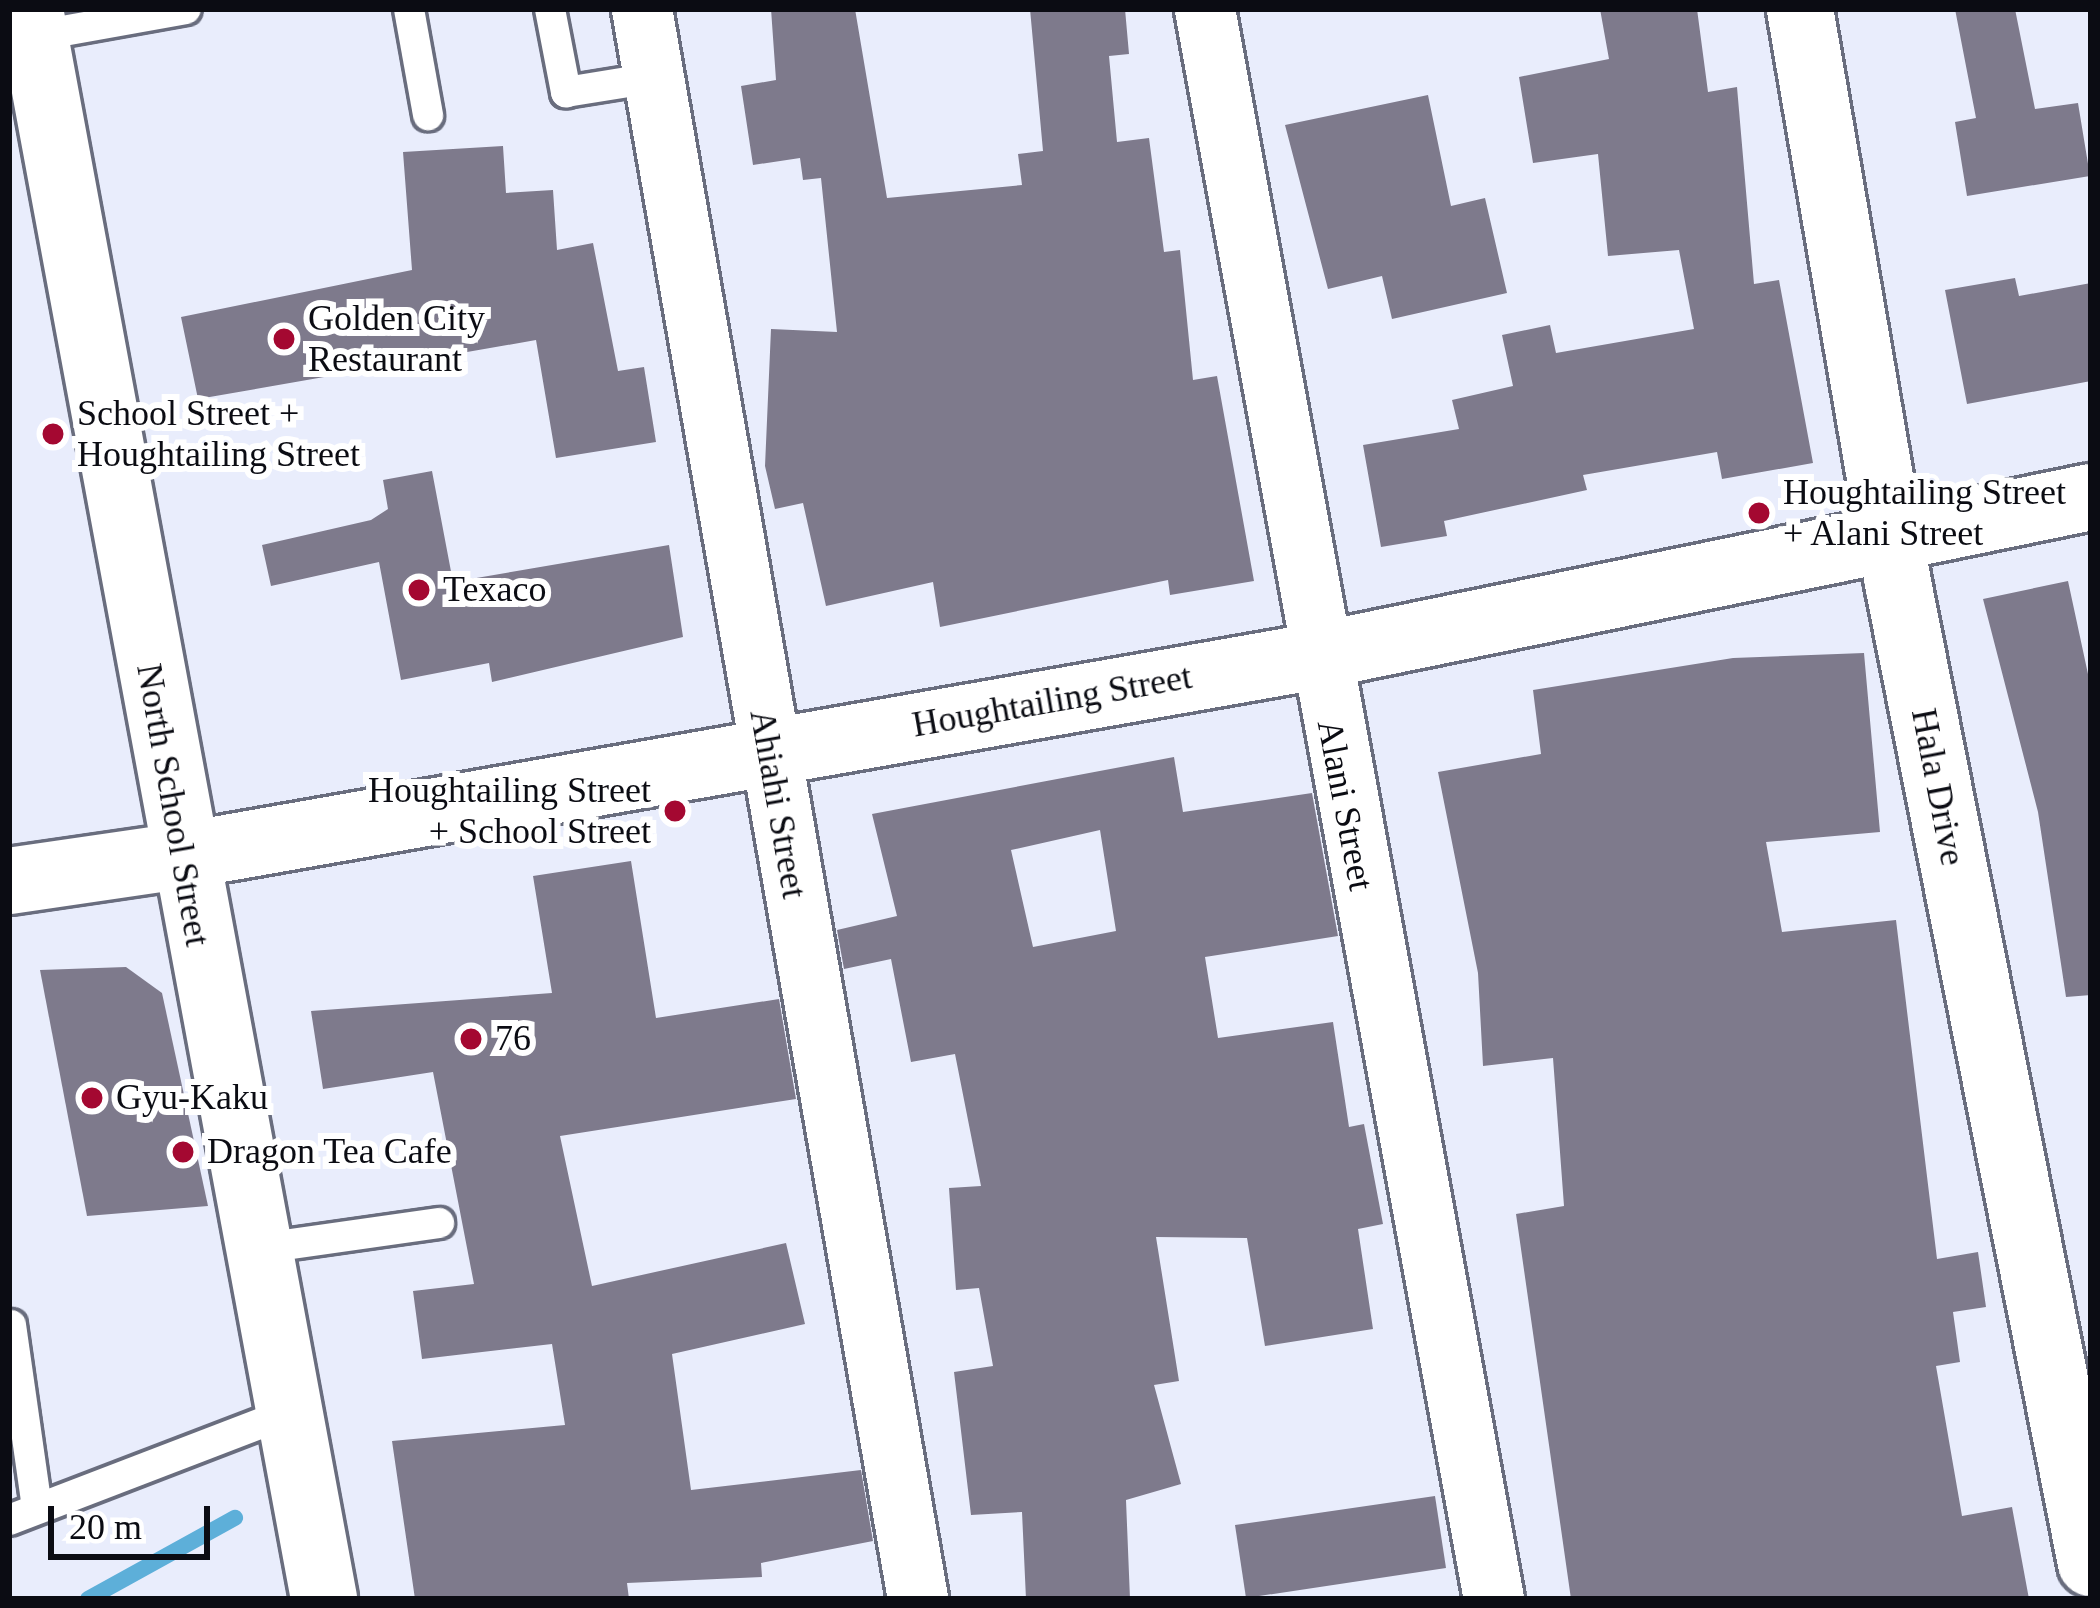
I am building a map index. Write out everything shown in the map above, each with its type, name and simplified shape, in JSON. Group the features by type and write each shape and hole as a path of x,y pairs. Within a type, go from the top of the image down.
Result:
{"street":[{"name":"Ahiahi Street","path":"642,9 918,1599"},
{"name":"Alani Street","path":"1205,9 1317,656 1494,1599"},
{"name":"Hala Drive","path":"1799,9 1890,536 2091,1563"},
{"name":"North School Street","path":"33,22 181,856 324,1599"},
{"name":"Houghtailing Street","path":"9,881 181,856 768,748 1317,656 2091,497"}],"lane":[{"path":"33,22 186,9"},
{"path":"409,9 428,115"},
{"path":"550,9 566,92 652,78"},
{"path":"256,1249 439,1223"},
{"path":"11,1325 36,1501"},
{"path":"9,1520 36,1501 288,1413"}],"building":[{"path":"771,9 855,9 887,198 1022,185 1018,154 1043,151 1030,9 1125,9 1129,54 1109,56 1117,142 1149,138 1164,252 1180,250 1193,380 1217,376 1254,581 1170,595 1168,580 940,627 933,582 826,606 803,503 775,509 765,466 771,329 837,332 821,178 803,180 800,158 753,165 741,86 776,80"},
{"path":"1600,9 1697,9 1708,92 1737,87 1754,284 1779,280 1813,463 1722,479 1717,452 1583,475 1587,490 1444,521 1447,536 1381,547 1363,445 1459,429 1452,400 1513,386 1502,335 1550,325 1556,353 1694,329 1679,250 1608,256 1598,154 1533,163 1519,77 1609,59"},
{"path":"1955,9 2015,9 2035,109 2078,103 2090,176 1967,196 1955,122 1976,118"},
{"path":"1428,95 1451,206 1485,198 1507,293 1392,319 1382,276 1328,289 1285,125"},
{"path":"503,146 506,193 553,190 557,250 593,243 618,371 644,367 656,442 556,458 536,340 198,399 181,317 412,270 403,152"},
{"path":"2015,278 2019,296 2091,283 2091,381 1967,404 1945,290"},
{"path":"432,471 453,582 669,545 683,637 492,682 489,663 401,680 379,562 271,586 262,545 371,520 388,509 383,480"},
{"path":"2068,581 2091,688 2091,995 2066,997 2038,812 1983,599"},
{"path":"1864,653 1880,832 1766,842 1782,932 1896,920 1937,1259 1978,1252 1986,1307 1953,1312 1960,1362 1936,1366 1962,1516 2012,1507 2029,1599 1571,1599 1516,1214 1564,1206 1553,1058 1483,1066 1478,973 1438,772 1541,754 1533,690 1733,658"},
{"path":"1174,757 1183,812 1312,793 1338,936 1205,957 1218,1038 1333,1022 1349,1127 1364,1124 1383,1224 1358,1229 1373,1329 1265,1346 1247,1238 1156,1237 1179,1381 1154,1385 1181,1484 1126,1500 1130,1599 1026,1599 1022,1512 971,1515 954,1372 993,1366 979,1288 956,1290 949,1188 981,1186 955,1054 911,1062 891,959 844,969 837,930 897,916 872,814","holes":["1100,830 1116,931 1033,947 1011,850"]},
{"path":"631,861 656,1018 779,999 796,1099 560,1136 592,1286 786,1243 805,1324 672,1354 691,1490 861,1470 873,1541 761,1563 762,1577 627,1583 629,1599 415,1599 392,1441 565,1425 552,1344 422,1359 413,1291 474,1284 433,1072 323,1089 311,1011 552,993 533,876"},
{"path":"126,967 162,993 208,1206 87,1216 40,970"},
{"path":"1435,1496 1446,1568 1246,1598 1235,1525"}],"waterway":[{"path":"88,1599 235,1518"}],"place":[{"name":"Golden City Restaurant","path":"284,339"},
{"name":"School Street + Houghtailing Street","path":"53,434"},
{"name":"Houghtailing Street + Alani Street","path":"1759,513"},
{"name":"Texaco","path":"419,590"},
{"name":"Houghtailing Street + School Street","path":"675,811"},
{"name":"76","path":"471,1039"},
{"name":"Gyu-Kaku","path":"92,1098"},
{"name":"Dragon Tea Cafe","path":"183,1152"}]}
